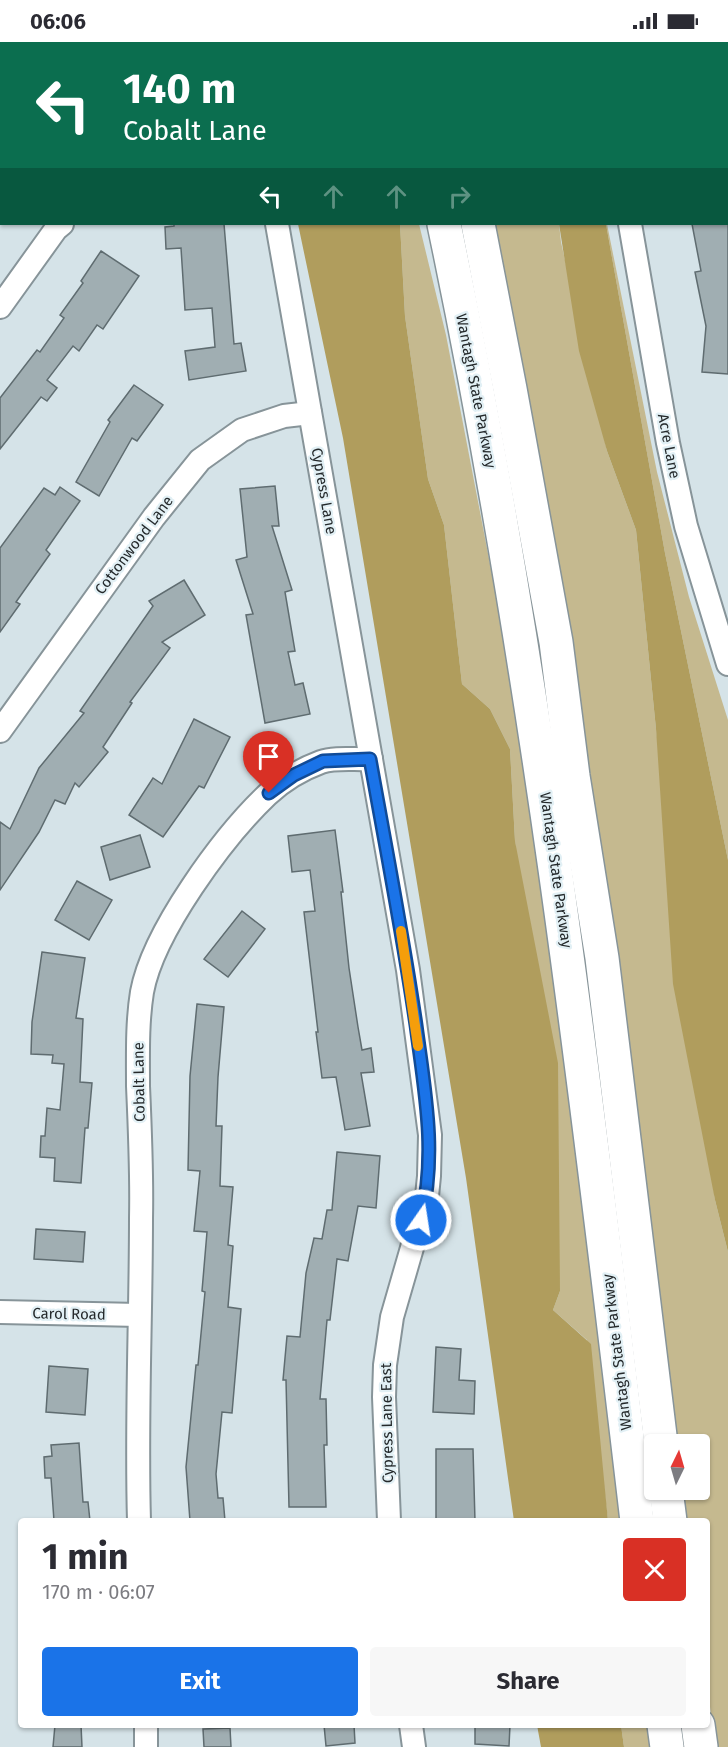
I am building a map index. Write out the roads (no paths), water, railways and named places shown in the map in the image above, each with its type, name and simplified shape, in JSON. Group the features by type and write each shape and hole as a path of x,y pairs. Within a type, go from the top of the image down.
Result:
{"highway":[{"name":"Wantagh State Parkway","path":"444,225 512,578 565,928 637,1518"},
{"name":"Wantagh State Parkway","path":"478,225 556,642 573,776 602,958 660,1434"},
{"path":"667,1500 670,1518"},
{"path":"664,1728 667,1747"},
{"path":"698,1728 701,1747"}],"street":[{"path":"0,307 61,225"},
{"name":"Cypress Lane","path":"277,225 370,759"},
{"name":"Acre Lane","path":"630,225 668,443 686,525 722,621 728,664"},
{"name":"Cottonwood Lane","path":"0,731 154,517 200,460 242,430 284,416 310,413"},
{"name":"Cobalt Lane","path":"139,1518 137,1440 141,1217 138,1044 142,991 153,957 174,915 241,822 269,793 294,775 323,761 370,759"},
{"name":"Cypress Lane East","path":"370,759 408,970 428,1113 430,1152 427,1196 392,1317 385,1365 384,1397 389,1518"},
{"name":"Carol Road","path":"0,1312 139,1315"},
{"path":"146,1728 146,1747"},
{"path":"411,1728 414,1747"}]}
